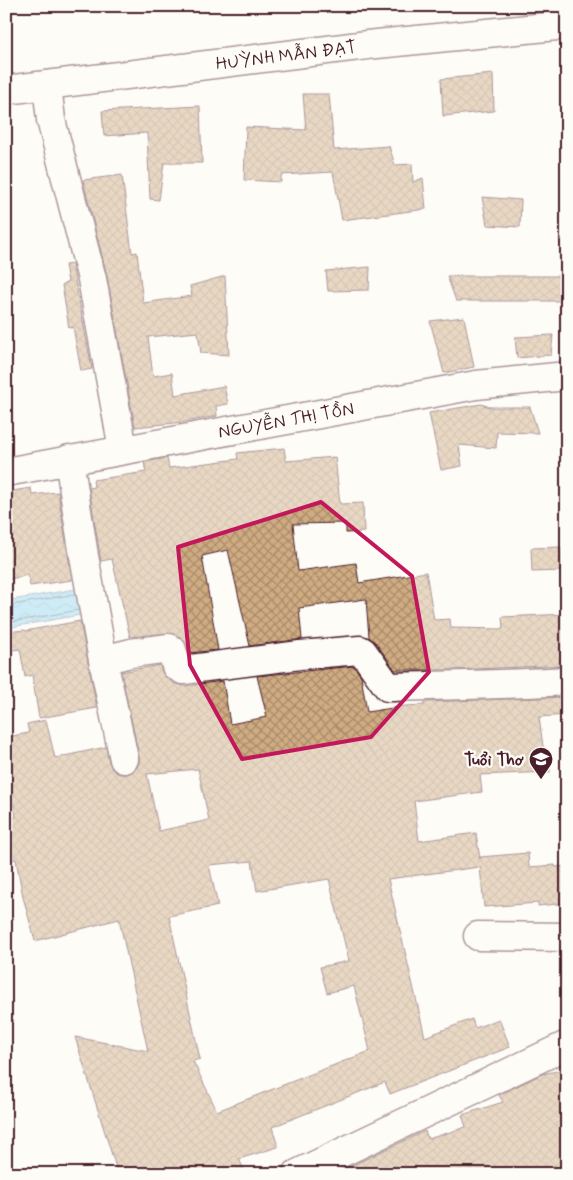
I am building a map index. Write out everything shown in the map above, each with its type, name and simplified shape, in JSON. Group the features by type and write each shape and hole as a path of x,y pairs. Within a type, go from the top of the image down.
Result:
{"street":[{"name":"HUỲNH MẪN ĐẠT","path":"6,90 367,45 567,25"},
{"path":"47,85 51,120 92,279 122,449"},
{"name":"NGUYỄN THỊ TỒN","path":"6,472 122,449 476,385 567,376"},
{"path":"69,459 84,556 124,759"},
{"path":"104,660 131,653 169,648 172,650 176,666 182,670 300,655 360,650 388,687 466,684 503,685 567,681"},
{"path":"478,936 567,938"},
{"path":"297,1174 567,1045"}],"highlighted area":[{"path":"321,502 412,576 429,672 371,737 242,759 190,665 178,547"}],"water":[{"path":"87,587 92,613 6,628 6,601"}],"building":[{"path":"493,74 494,111 443,116 441,79"},
{"path":"303,94 329,94 334,150 389,146 395,165 412,164 413,182 423,178 426,209 342,220 333,172 281,175 281,182 244,180 246,127 306,130"},
{"path":"200,106 202,163 164,163 159,200 150,199 147,133 104,136 102,111"},
{"path":"122,175 132,253 137,252 143,303 192,296 190,286 225,276 229,355 201,353 198,332 148,337 153,376 172,373 175,395 224,386 228,404 216,406 217,416 185,422 135,427 107,276 83,180"},
{"path":"482,197 521,200 520,227 487,225"},
{"path":"72,264 92,369 81,371 73,327 69,328 62,285 68,282 65,265"},
{"path":"370,267 369,290 328,291 326,271"},
{"path":"447,276 567,276 567,301 456,301"},
{"path":"464,317 474,367 444,373 430,321"},
{"path":"553,335 551,355 517,358 515,337"},
{"path":"481,404 490,407 530,407 538,433 497,432 496,448 459,445 462,466 441,470 429,413"},
{"path":"284,448 286,461 335,457 340,504 363,503 364,532 346,533 346,523 293,524 298,571 356,563 359,583 426,572 434,620 450,619 451,628 503,629 502,617 567,614 567,665 454,670 395,670 376,643 369,637 366,599 299,608 302,639 250,646 228,550 202,556 218,650 189,653 181,637 168,633 130,637 112,559 101,561 89,488 94,487 93,480 146,472 144,462 167,458 169,468 238,459 237,453"},
{"path":"31,488 32,495 58,492 72,580 30,586 28,575 6,580 6,492"},
{"path":"561,547 562,571 532,572 531,548"},
{"path":"80,621 97,708 39,718 32,675 25,677 20,649 6,651 6,632 25,631"},
{"path":"160,665 164,676 176,684 185,686 223,681 230,724 267,717 257,676 354,666 361,676 367,712 424,705 424,702 567,697 567,715 539,717 544,754 548,753 550,772 480,775 482,792 414,801 419,841 476,833 480,859 480,857 528,853 529,867 567,866 567,903 538,906 538,903 484,907 480,867 388,879 425,1037 472,1019 475,1028 499,1019 510,1047 390,1094 385,1082 272,1127 278,1147 239,1159 246,1174 118,1174 75,1037 148,1051 119,919 35,941 23,897 16,859 6,861 6,819 16,817 6,771 6,737 29,733 27,724 46,720 55,758 106,747 112,769 119,774 128,774 135,770 139,764 139,756 121,672","holes":["198,769 209,820 159,831 147,774","252,861 257,891 329,879 349,961 320,967 327,993 354,986 370,1051 217,1111 193,1061 200,1059 169,916 218,906 209,865"]},
{"path":"567,1069 567,1174 334,1174 425,1131 428,1139 466,1127 462,1115 503,1102 499,1095 542,1074"}],"place":[{"name":"Tuổi Thơ","path":"541,780"}]}
